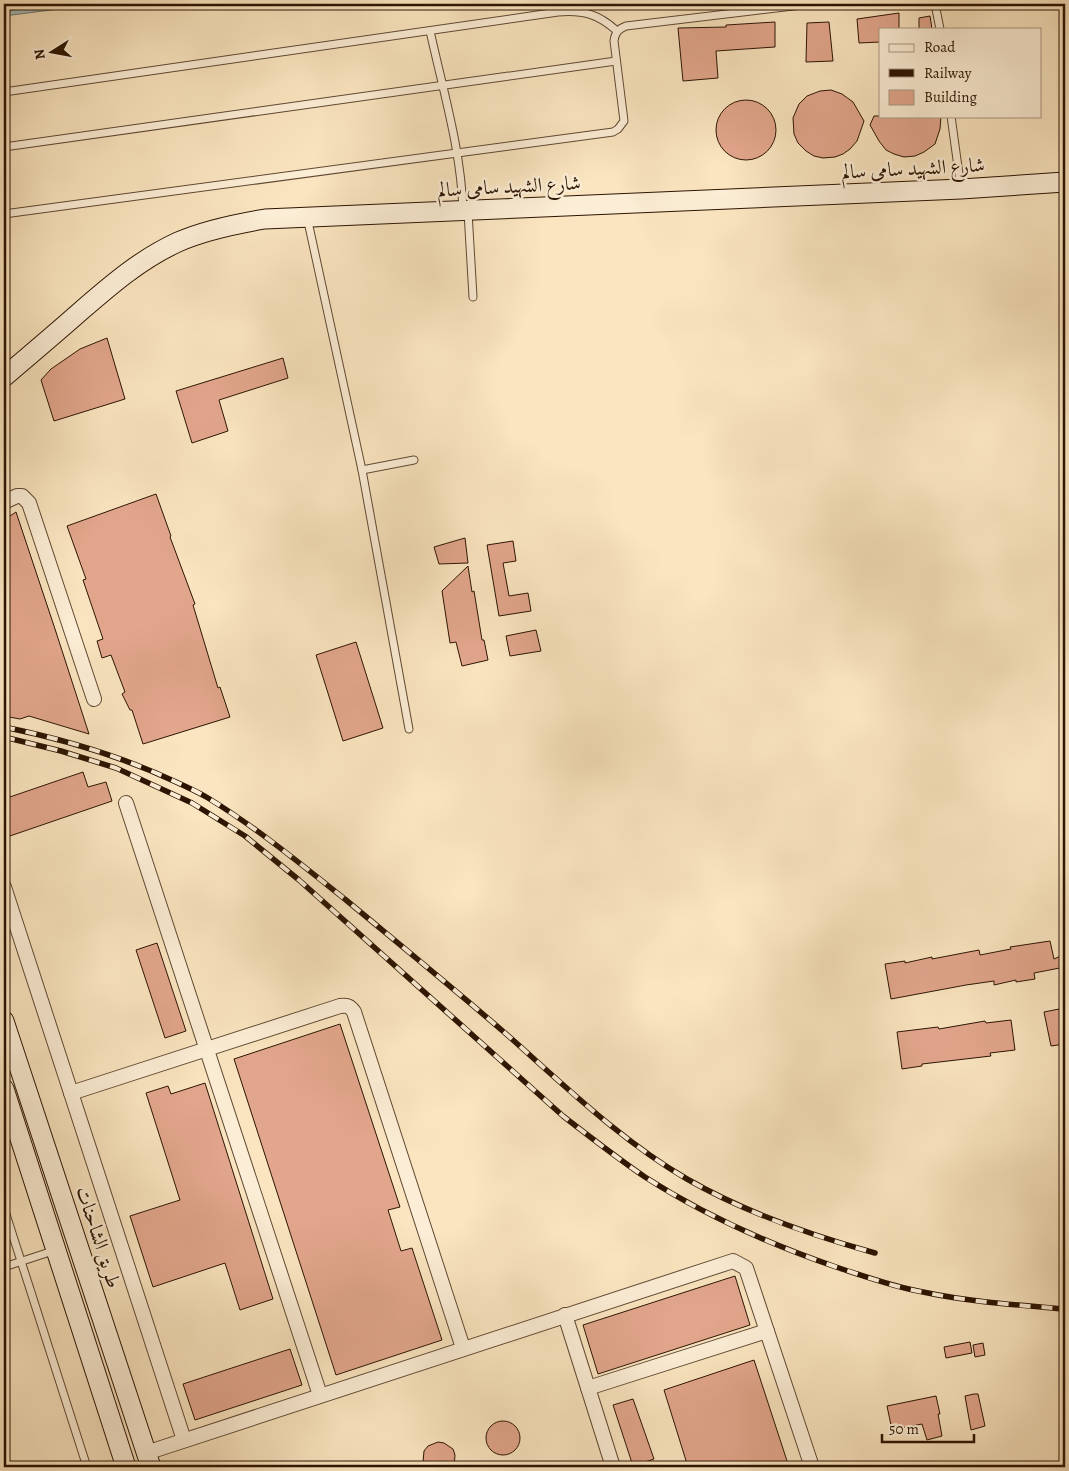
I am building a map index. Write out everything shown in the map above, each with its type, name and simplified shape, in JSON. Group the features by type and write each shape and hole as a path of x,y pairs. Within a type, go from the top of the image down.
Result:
{"main road":[{"name":"شارع الشهيد سامى سالم","path":"4,377 126,272 152,256 192,237 236,224 265,219 961,189 1065,182"},
{"name":"طريق الشاحنات","path":"4,1021 10,1057 110,1343 148,1460"},
{"path":"4,1089 126,1467"},
{"path":"89,1352 99,1353 110,1343"},
{"path":"109,1413 115,1406 129,1403"}],"street":[{"path":"4,502 17,496 22,496 29,503 94,699"},
{"path":"126,803 320,1395"},
{"path":"4,887 184,1440"},
{"path":"71,1093 340,1006 346,1005 351,1007 463,1348"},
{"path":"148,1460 184,1440 733,1261 746,1268 812,1467"},
{"path":"565,1315 613,1467"},
{"path":"588,1388 767,1331"}],"lane":[{"path":"4,214 613,132 624,121 614,41 617,31 626,26 810,4"},
{"path":"935,4 940,28"},
{"path":"4,92 574,11 598,17 617,31"},
{"path":"430,31 456,152 465,210 472,297"},
{"path":"4,147 616,61"},
{"path":"951,118 961,189"},
{"path":"307,217 362,470 409,730"},
{"path":"362,470 414,460"},
{"path":"4,1208 87,1467"},
{"path":"4,1267 56,1250"}],"water":[{"path":"4,4 98,4 4,16"}],"building":[{"path":"899,13 899,28 879,28 879,42 859,43 857,19"},
{"path":"930,16 932,28 919,28 919,18"},
{"path":"775,22 775,47 716,51 718,78 683,81 678,28 726,27 726,25"},
{"path":"829,22 833,61 806,62 807,23"},
{"path":"831,90 842,94 853,102 864,121 857,141 850,149 835,157 823,158 814,156 798,143 794,134 793,118 799,104 807,96 820,91"},
{"path":"740,100 752,100 763,105 771,113 776,124 774,142 763,155 752,160 740,160 729,155 721,147 716,136 716,124 721,113 729,105"},
{"path":"874,116 879,116 879,118 941,118 940,129 935,144 915,156 904,157 886,150 870,125"},
{"path":"107,338 125,399 54,421 41,380 51,369 80,349"},
{"path":"283,358 288,378 219,400 228,431 192,443 176,391"},
{"path":"156,494 195,604 193,605 218,688 220,687 230,717 143,744 132,710 130,710 122,694 125,692 111,655 102,658 97,641 103,639 83,580 86,579 67,526"},
{"path":"16,512 89,734 29,716 20,719 4,716 4,520"},
{"path":"465,538 468,563 439,564 434,547"},
{"path":"513,541 516,561 503,563 509,596 528,593 531,611 499,616 487,545"},
{"path":"468,566 482,640 484,640 488,660 462,666 456,642 450,643 442,591"},
{"path":"536,630 541,651 510,656 506,636"},
{"path":"356,642 383,728 343,741 316,655"},
{"path":"83,772 88,787 106,782 112,801 4,838 4,799"},
{"path":"1050,941 1054,959 1065,954 1065,967 1034,973 1035,979 1016,982 1016,980 994,985 994,981 891,999 885,964 905,961 905,963 932,957 932,959 979,950 980,955 1011,949 1010,947"},
{"path":"157,943 186,1031 165,1038 136,950"},
{"path":"1064,1008 1065,1044 1051,1046 1044,1012"},
{"path":"1011,1020 1015,1050 990,1053 991,1056 922,1064 922,1066 902,1069 897,1032 938,1027 939,1029 985,1021 986,1023"},
{"path":"340,1024 400,1207 388,1210 401,1251 412,1248 442,1340 336,1375 234,1059"},
{"path":"205,1083 273,1299 240,1310 225,1263 153,1287 130,1216 180,1200 146,1093 168,1086 171,1094"},
{"path":"735,1276 750,1325 598,1374 583,1325"},
{"path":"970,1342 972,1353 946,1358 944,1347"},
{"path":"983,1343 985,1355 975,1357 973,1345"},
{"path":"290,1349 302,1385 195,1420 183,1384"},
{"path":"754,1360 789,1467 688,1467 664,1390"},
{"path":"978,1394 985,1426 971,1430 965,1396"},
{"path":"936,1396 942,1436 927,1440 922,1424 892,1430 887,1406"},
{"path":"633,1399 654,1459 633,1466 613,1405"},
{"path":"503,1421 515,1426 520,1438 515,1450 503,1455 491,1450 486,1438 491,1426"},
{"path":"438,1442 444,1443 453,1449 455,1455 454,1467 425,1467 423,1462 424,1451 428,1446"}],"railway":[{"path":"4,727 48,737 113,756 208,798 262,834 346,900 485,1016 615,1129 662,1164 709,1191 755,1213 826,1239 875,1253"},
{"path":"4,737 61,751 116,768 192,803 245,836 299,880 563,1116 645,1177 690,1204 786,1249 890,1284 958,1298 1065,1309"}]}
